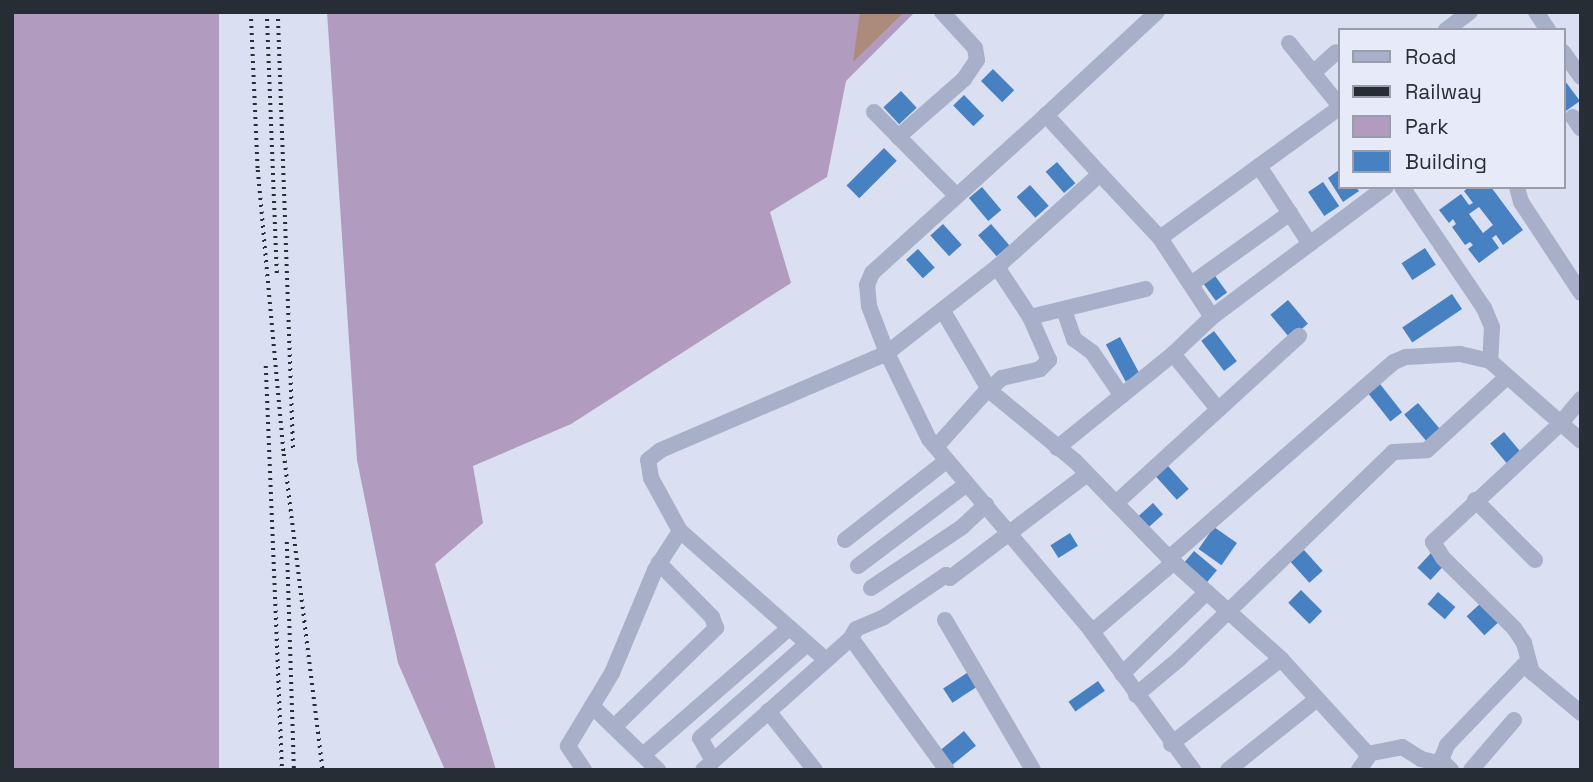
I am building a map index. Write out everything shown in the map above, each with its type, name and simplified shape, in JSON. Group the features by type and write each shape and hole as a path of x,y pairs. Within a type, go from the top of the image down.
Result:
{"street":[{"path":"898,137 964,79 977,60 975,48 942,12"},
{"path":"1157,12 878,265 867,285 869,306 917,419 946,461 1011,533 1092,632 1171,744 1193,770"},
{"path":"1449,28 1470,12"},
{"path":"1536,12 1547,28"},
{"path":"1289,43 1338,105"},
{"path":"1313,73 1336,52"},
{"path":"1565,55 1581,77"},
{"path":"1160,238 1338,107"},
{"path":"874,112 955,194"},
{"path":"1046,115 1160,238 1212,317"},
{"path":"1259,166 1310,244"},
{"path":"825,660 680,531 647,470 651,456 887,353 997,267 1100,174"},
{"path":"1057,448 1173,354 1212,317 1383,189"},
{"path":"1403,189 1484,308 1492,327 1490,361"},
{"path":"1518,189 1527,213 1581,293"},
{"path":"1191,284 1290,213"},
{"path":"936,447 988,389 1010,374 1048,364 1046,351 1030,317 997,267"},
{"path":"1030,317 1146,289"},
{"path":"1064,310 1074,339 1092,352 1122,396"},
{"path":"943,311 988,389 1087,474 1171,560 1281,659 1367,754"},
{"path":"1116,503 1299,336"},
{"path":"1173,354 1218,409"},
{"path":"1092,632 1394,362 1460,354 1490,361 1581,441"},
{"path":"1136,695 1227,612 1393,452 1427,450 1507,377"},
{"path":"1581,399 1561,423 1436,537 1434,547 1514,628 1524,643 1527,662 1539,678 1581,713"},
{"path":"845,540 946,461"},
{"path":"807,645 701,738 708,765 851,638 856,629 884,617 946,575 950,578 1087,474"},
{"path":"858,566 967,484"},
{"path":"1475,500 1535,560"},
{"path":"871,588 954,533 986,505"},
{"path":"584,770 567,750 612,673 659,563 680,531"},
{"path":"615,726 716,628 712,617 659,563"},
{"path":"1122,674 1207,592"},
{"path":"945,620 1033,770"},
{"path":"643,755 789,628"},
{"path":"851,638 947,770"},
{"path":"1171,744 1281,659"},
{"path":"1446,767 1441,757 1453,739 1527,662"},
{"path":"1228,770 1317,699"},
{"path":"592,706 658,770"},
{"path":"768,711 815,770"},
{"path":"1471,770 1514,720"},
{"path":"1367,754 1402,747 1421,760 1446,767"},
{"path":"1359,770 1367,754"}],"green space":[{"path":"12,12 219,12 219,770 12,770"},
{"path":"327,12 915,12 846,81 827,177 770,212 791,283 571,424 473,466 483,523 435,564 496,770 445,770 398,663 357,460"}],"shaded area":[{"path":"860,12 904,12 853,62"}],"building":[{"path":"993,69 1014,90 1002,102 981,81"},
{"path":"1565,81 1580,101 1565,112"},
{"path":"901,91 917,108 899,124 883,107"},
{"path":"964,95 984,116 973,126 953,105"},
{"path":"884,148 897,161 859,198 847,185"},
{"path":"1057,162 1075,183 1064,193 1046,172"},
{"path":"1338,171 1338,189 1359,191 1343,202 1328,178"},
{"path":"1323,182 1339,206 1324,216 1308,192"},
{"path":"1030,185 1049,206 1035,218 1017,197"},
{"path":"982,187 1001,210 988,221 969,198"},
{"path":"1466,189 1492,189 1523,230 1503,245 1496,235 1492,238 1499,248 1479,263 1468,249 1473,245 1470,242 1465,245 1452,227 1456,224 1453,219 1449,223 1439,210 1461,194 1469,205 1473,203 1464,191","holes":["1479,207 1493,225 1483,233 1469,214"]},
{"path":"943,224 962,245 949,256 930,235"},
{"path":"991,224 1009,245 997,256 978,235"},
{"path":"1425,248 1436,265 1412,280 1402,263"},
{"path":"918,249 935,268 923,278 906,260"},
{"path":"1213,273 1227,292 1216,301 1202,281"},
{"path":"1452,294 1462,309 1412,342 1402,328"},
{"path":"1288,300 1308,324 1290,339 1270,315"},
{"path":"1214,331 1237,361 1224,371 1201,341"},
{"path":"1120,337 1140,374 1126,382 1106,345"},
{"path":"1380,384 1402,412 1390,422 1368,393"},
{"path":"1418,403 1440,430 1427,441 1404,415"},
{"path":"1504,432 1521,452 1507,463 1490,444"},
{"path":"1168,466 1189,489 1177,500 1156,477"},
{"path":"1153,503 1163,514 1144,531 1134,520"},
{"path":"1214,527 1237,543 1221,565 1199,549"},
{"path":"1070,533 1078,546 1058,558 1050,545"},
{"path":"1304,550 1323,571 1309,583 1291,562"},
{"path":"1194,551 1217,570 1205,585 1182,566"},
{"path":"1431,553 1444,565 1431,580 1417,568"},
{"path":"1301,590 1322,611 1309,624 1288,603"},
{"path":"1438,592 1455,607 1445,619 1428,604"},
{"path":"1482,602 1500,621 1484,635 1467,616"},
{"path":"970,671 979,685 952,703 943,688"},
{"path":"1098,681 1105,691 1075,711 1069,702"},
{"path":"964,731 976,746 952,765 940,751"}],"railway":[{"path":"251,12 258,170 284,454 323,770"},
{"path":"267,12 277,277"},
{"path":"278,12 293,450"},
{"path":"266,366 282,770"},
{"path":"287,542 294,770"}]}
